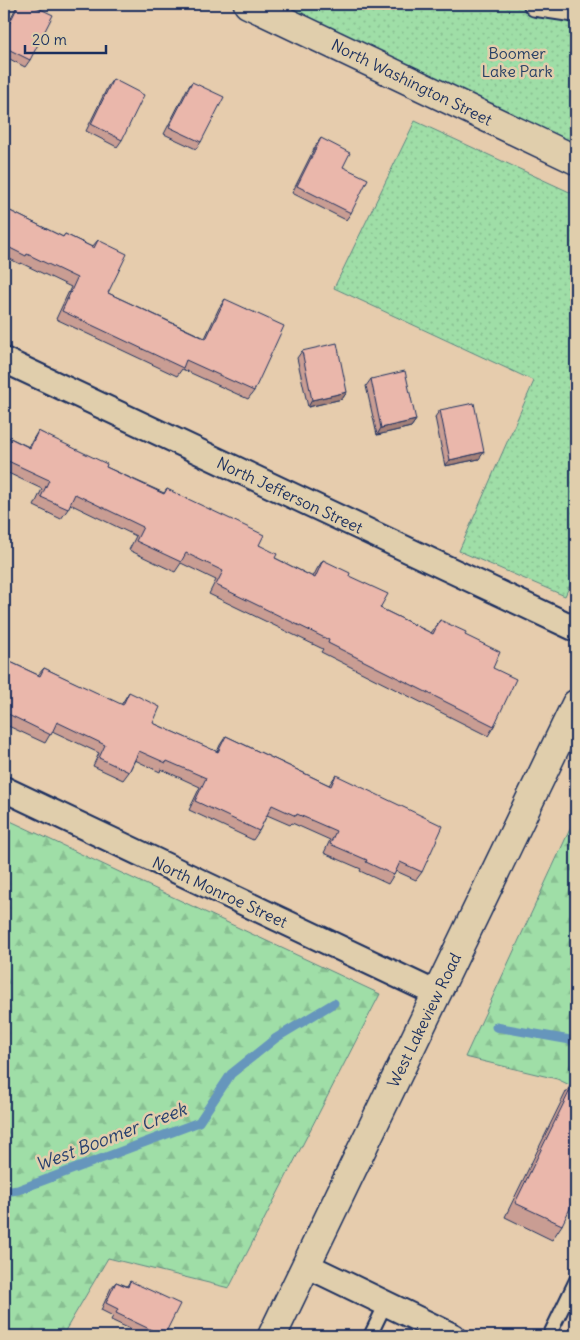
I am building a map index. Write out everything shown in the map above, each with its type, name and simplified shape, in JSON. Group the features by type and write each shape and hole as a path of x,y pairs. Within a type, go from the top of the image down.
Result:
{"main road":[{"name":"North Washington Street","path":"248,4 576,160"},
{"name":"West Lakeview Road","path":"272,1336 576,704"}],"street":[{"path":"536,4 576,10"},
{"name":"North Jefferson Street","path":"4,360 576,630"},
{"name":"North Monroe Street","path":"4,789 437,994"},
{"path":"306,1265 453,1336"}],"lane":[{"path":"549,1336 572,1299 576,1280"},
{"path":"370,1336 386,1303"}],"green space":[{"name":"Boomer Lake Park","path":"259,4 576,4 576,154"},
{"path":"415,121 576,195 576,572 565,596 459,551 534,381 334,288"},
{"path":"576,816 576,1088 557,1079 465,1057"},
{"path":"4,818 380,994 229,1288 108,1258 62,1336 4,1336"}],"building":[{"path":"19,4 30,4 53,15 30,60 4,47 4,34"},
{"path":"113,79 144,95 122,140 91,124"},
{"path":"192,82 224,97 201,142 169,127"},
{"path":"321,138 350,153 343,167 368,179 351,213 297,186"},
{"path":"4,208 63,237 65,234 94,248 98,240 127,254 108,293 206,339 225,299 284,326 254,391 186,360 183,368 62,311 77,278 4,245"},
{"path":"337,343 347,392 312,400 302,351"},
{"path":"405,371 416,420 381,428 371,379"},
{"path":"474,403 484,452 450,460 440,410"},
{"path":"38,431 107,464 106,467 164,494 167,489 264,535 259,545 277,554 275,558 315,578 323,560 350,573 349,576 388,594 380,608 433,634 440,620 466,632 465,635 500,652 493,668 516,679 494,726 328,643 329,640 216,585 223,571 186,553 181,562 136,541 143,527 75,494 68,509 41,497 49,480 8,461 4,470 4,435 30,448"},
{"path":"4,659 40,676 44,668 123,705 129,692 160,707 153,723 218,752 226,736 331,786 336,775 443,826 422,872 400,862 394,875 366,862 367,860 330,844 336,831 272,805 259,831 195,801 206,778 139,751 129,772 99,758 105,745 57,722 51,735 4,712"},
{"path":"576,1078 576,1196 562,1225 515,1203"},
{"path":"130,1281 180,1304 164,1336 116,1313 118,1309 106,1303 116,1282 128,1287"}],"waterway":[{"name":"West Boomer Creek","path":"4,1192 18,1190 199,1122 231,1074 276,1038 334,1003"},
{"name":"West Boomer Creek","path":"496,1027 576,1041"}]}
